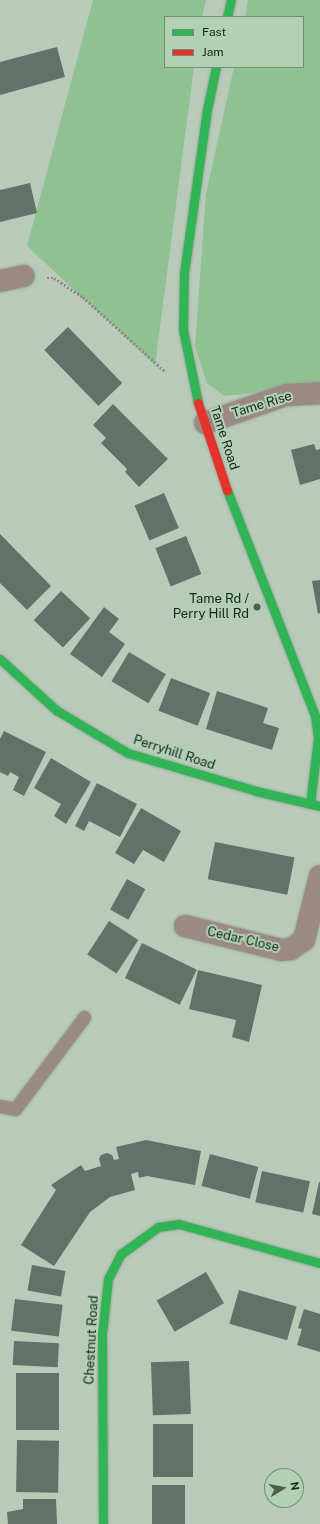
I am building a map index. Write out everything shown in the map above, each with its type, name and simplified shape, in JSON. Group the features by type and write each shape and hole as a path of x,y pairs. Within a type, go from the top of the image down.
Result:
{"street":[{"path":"227,16 231,0"},
{"name":"Tame Road","path":"216,68 207,110 184,273 183,329 193,387 227,489 315,716 318,738 310,804"},
{"path":"0,281 23,276"},
{"name":"Tame Rise","path":"205,423 286,395 320,393"},
{"name":"Perryhill Road","path":"0,659 56,710 128,753 198,775 320,806"},
{"name":"Cedar Close","path":"185,926 281,950 291,949 304,940 320,876"},
{"name":"Chestnut Road","path":"103,1524 102,1334 108,1279 121,1254 158,1227 179,1224 320,1263"}],"lane":[{"path":"0,1106 16,1109 84,1017"}],"path":[{"path":"23,276 54,278 83,296 166,372 193,387"}],"green space":[{"path":"93,0 206,0 202,16 164,16 164,68 194,68 155,365 27,246"},
{"path":"248,0 320,0 320,386 224,396 207,383 195,346 206,194 234,68 304,68 304,16 245,16"}],"building":[{"path":"57,47 65,77 0,95 0,62"},
{"path":"30,183 37,213 0,222 0,190"},
{"path":"68,327 122,383 98,406 44,350"},
{"path":"113,404 168,459 139,487 125,472 127,469 101,443 106,438 93,425"},
{"path":"314,444 316,450 320,449 320,479 300,485 291,450"},
{"path":"164,493 179,528 149,540 135,506"},
{"path":"0,534 51,586 27,610 0,583"},
{"path":"186,536 201,574 171,586 155,548"},
{"path":"320,580 320,613 318,614 312,581"},
{"path":"61,591 90,618 63,648 34,620"},
{"path":"104,607 119,619 109,632 125,644 102,677 70,654"},
{"path":"129,652 166,674 148,703 111,681"},
{"path":"171,678 210,693 198,726 158,711"},
{"path":"217,691 268,708 263,723 279,728 272,750 206,729"},
{"path":"4,731 46,752 24,796 13,790 19,777 10,772 8,776 0,772 0,739"},
{"path":"51,758 91,782 66,824 54,816 61,804 34,788"},
{"path":"97,783 137,804 120,837 89,821 84,831 75,826"},
{"path":"141,808 181,831 164,862 143,850 134,864 115,853"},
{"path":"215,842 295,857 287,895 208,879"},
{"path":"127,879 145,889 128,920 110,910"},
{"path":"109,921 138,940 117,974 87,955"},
{"path":"142,943 197,970 180,1005 125,978"},
{"path":"198,970 262,985 249,1042 232,1037 236,1020 189,1009"},
{"path":"146,1140 201,1151 195,1185 147,1176 139,1178 138,1172 131,1174 135,1190 110,1197 90,1212 54,1266 21,1245 56,1190 51,1185 81,1165 85,1171 101,1166 99,1159 101,1155 107,1153 112,1155 114,1160 119,1159 116,1147"},
{"path":"210,1154 258,1167 250,1199 201,1186"},
{"path":"262,1171 310,1181 303,1212 255,1202"},
{"path":"320,1182 320,1216 312,1214"},
{"path":"32,1265 65,1271 61,1297 27,1291"},
{"path":"206,1272 224,1303 175,1332 157,1300"},
{"path":"239,1290 297,1307 287,1340 229,1324"},
{"path":"15,1299 63,1305 59,1337 11,1331"},
{"path":"304,1309 320,1314 320,1352 297,1345 302,1329 298,1328"},
{"path":"14,1341 59,1343 58,1367 13,1365"},
{"path":"189,1361 191,1414 153,1415 151,1362"},
{"path":"16,1373 59,1373 59,1430 16,1430"},
{"path":"153,1424 193,1424 193,1477 153,1477"},
{"path":"17,1440 59,1441 58,1493 16,1492"},
{"path":"152,1485 185,1485 185,1524 152,1524"},
{"path":"23,1499 56,1499 57,1524 8,1524 7,1512 23,1509"}],"traffic: fast":[{"path":"227,16 231,0"},
{"path":"198,403 183,329 184,273 207,110 216,68"},
{"path":"227,490 315,716 318,738 310,804"},
{"path":"0,659 56,710 128,753 256,791 320,806"},
{"path":"103,1524 102,1334 108,1279 121,1254 158,1227 179,1224 320,1263"}],"traffic: jam":[{"path":"198,403 227,490"}],"place":[{"name":"Tame Rd / Perry Hill Rd","path":"257,607"}]}
